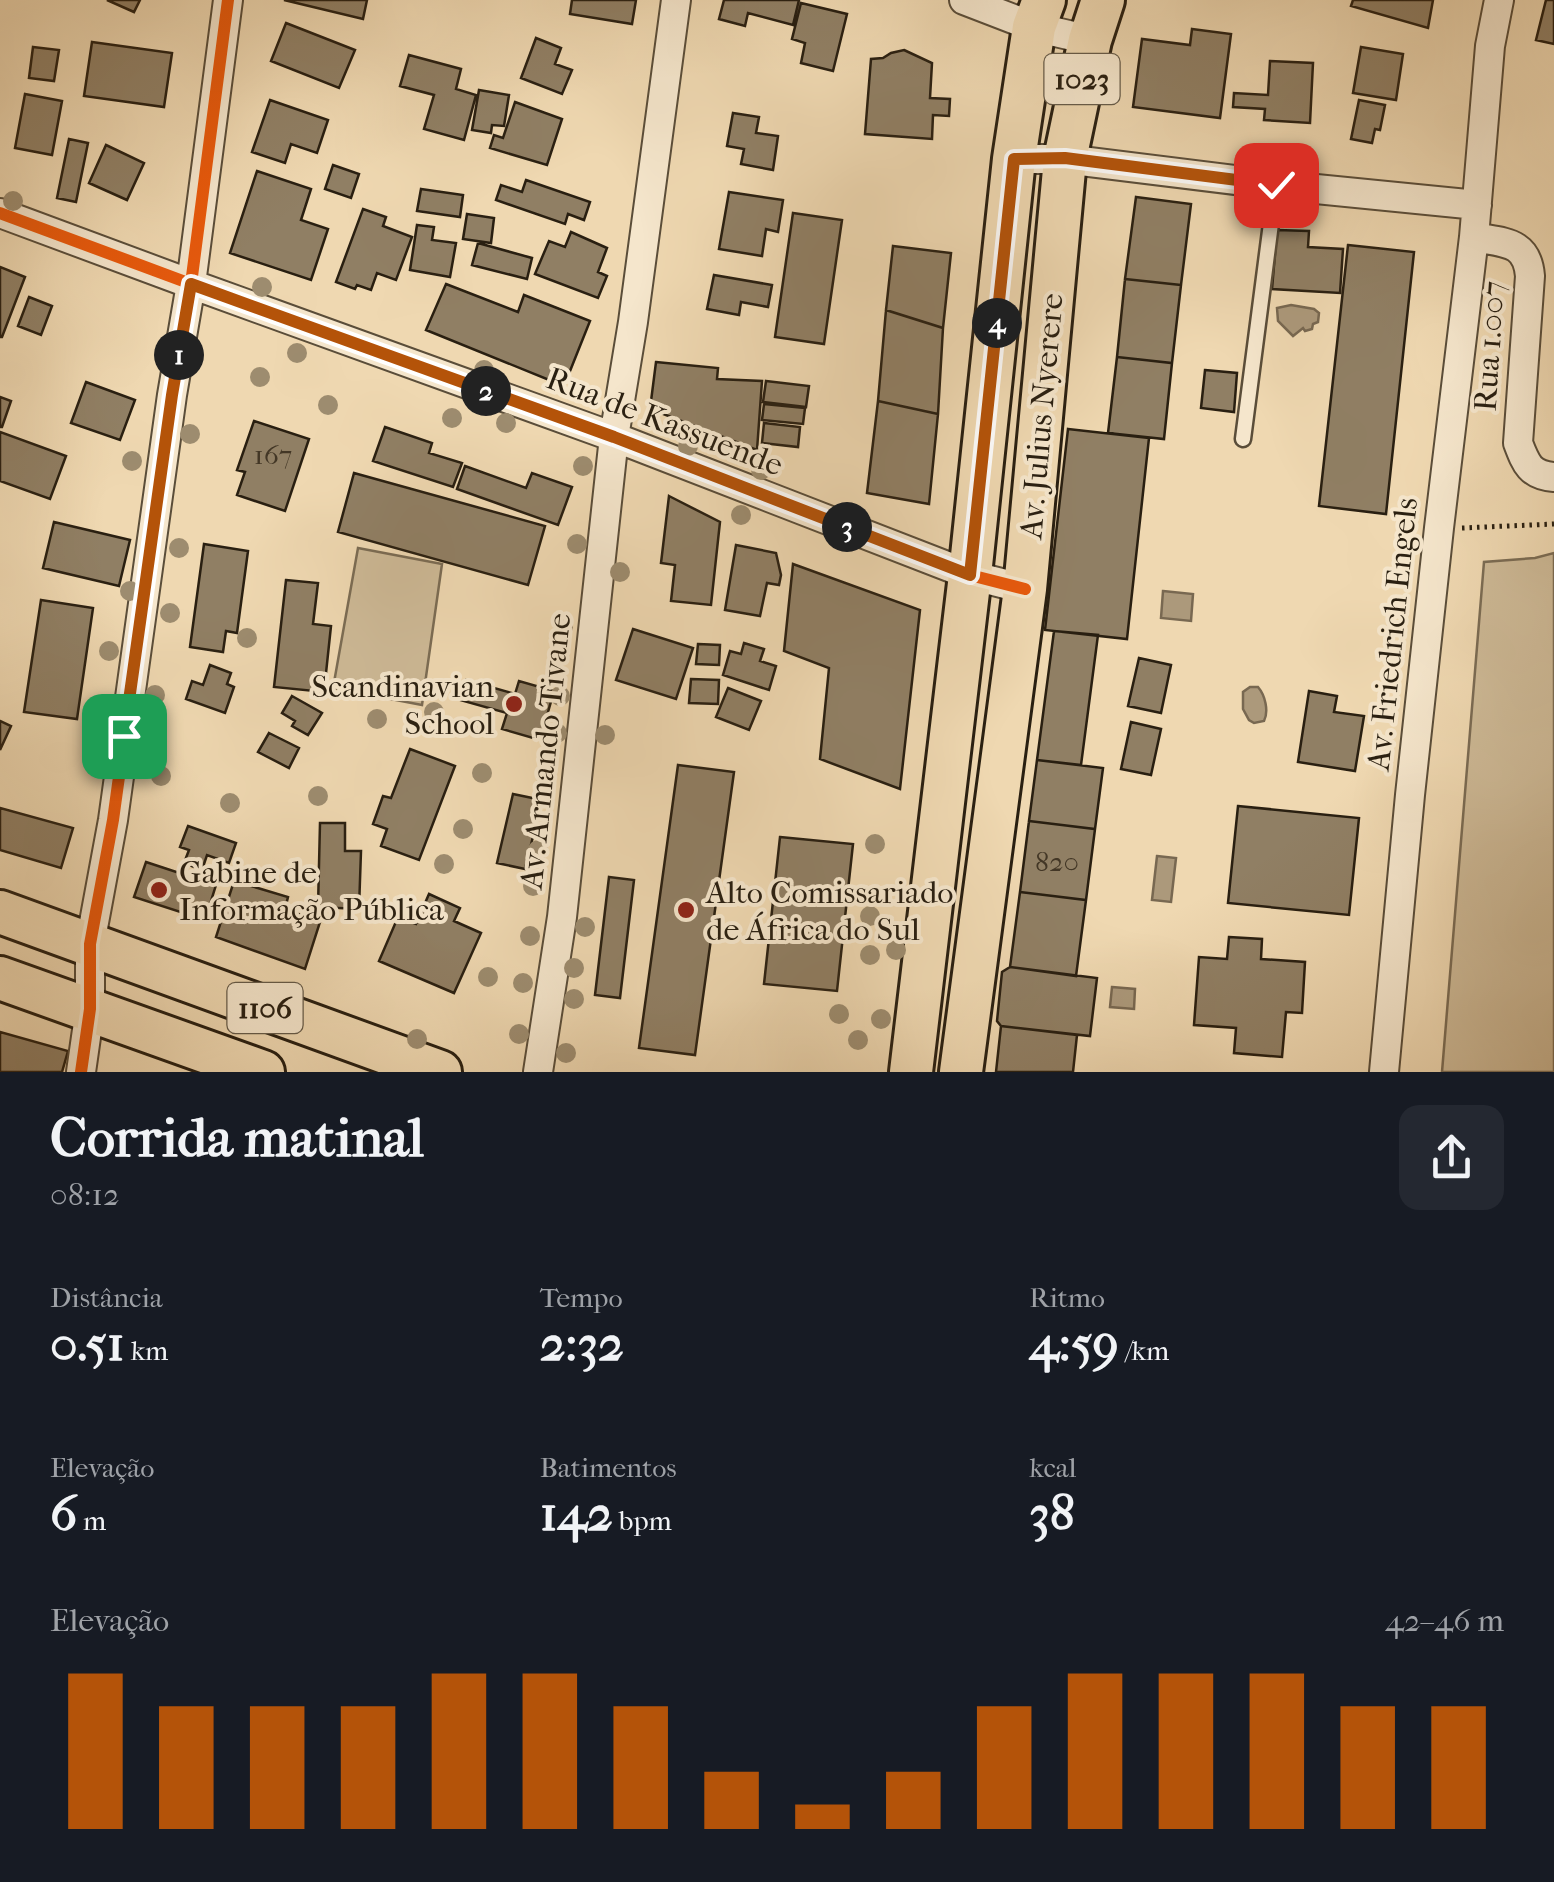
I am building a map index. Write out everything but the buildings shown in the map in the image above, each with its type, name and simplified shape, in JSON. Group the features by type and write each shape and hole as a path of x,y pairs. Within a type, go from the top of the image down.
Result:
{"main road":[{"name":"Av. Julius Nyerere","path":"961,1072 1024,590 1065,158 1090,40 1103,0"},
{"name":"Av. Julius Nyerere","path":"911,1072 1014,159 1039,13"},
{"name":"1106","path":"0,912 440,1072"},
{"name":"1106","path":"0,978 262,1072"}],"street":[{"path":"81,1072 90,1010 90,944 113,820 228,0"},
{"name":"Av. Armando Tivane","path":"538,1072 562,916 614,437 676,0"},
{"path":"964,0 1039,13 1090,40"},
{"name":"Av. Friedrich Engels","path":"1384,1072 1439,528 1478,205 1490,46 1499,0"},
{"path":"1014,159 1065,158 1478,205"},
{"name":"Rua de Kassuende","path":"0,213 614,437 970,575 1024,590"},
{"name":"Rua 1.007","path":"1474,237 1510,244 1522,251 1529,262 1518,443 1526,464 1542,476 1554,477"}],"lane":[{"path":"1243,439 1276,185"}],"path":[{"path":"1439,528 1554,524"}],"shaded area":[{"path":"1291,305 1314,309 1319,313 1318,322 1312,329 1303,328 1293,336 1278,321 1277,308"},
{"path":"358,548 442,564 422,705 333,688"},
{"path":"1554,553 1554,1072 1442,1072 1484,562"},
{"path":"1163,591 1193,594 1191,621 1161,618"},
{"path":"1258,687 1263,694 1264,721 1254,723 1243,709 1243,692"},
{"path":"1157,856 1176,858 1171,902 1152,900"},
{"path":"1112,987 1135,989 1134,1009 1110,1007"}],"cycle path":[{"path":"81,1072 90,1009 90,944 113,820 228,0"},
{"path":"0,213 614,437 970,575 1025,589"}],"place":[{"name":"Scandinavian School","path":"514,704"},
{"name":"Gabine de Informação Pública","path":"159,890"},
{"name":"Alto Comissariado de África do Sul","path":"686,910"}],"route":[{"path":"124,736 191,284 614,437 970,575 1014,159 1065,158 1276,185"}]}
